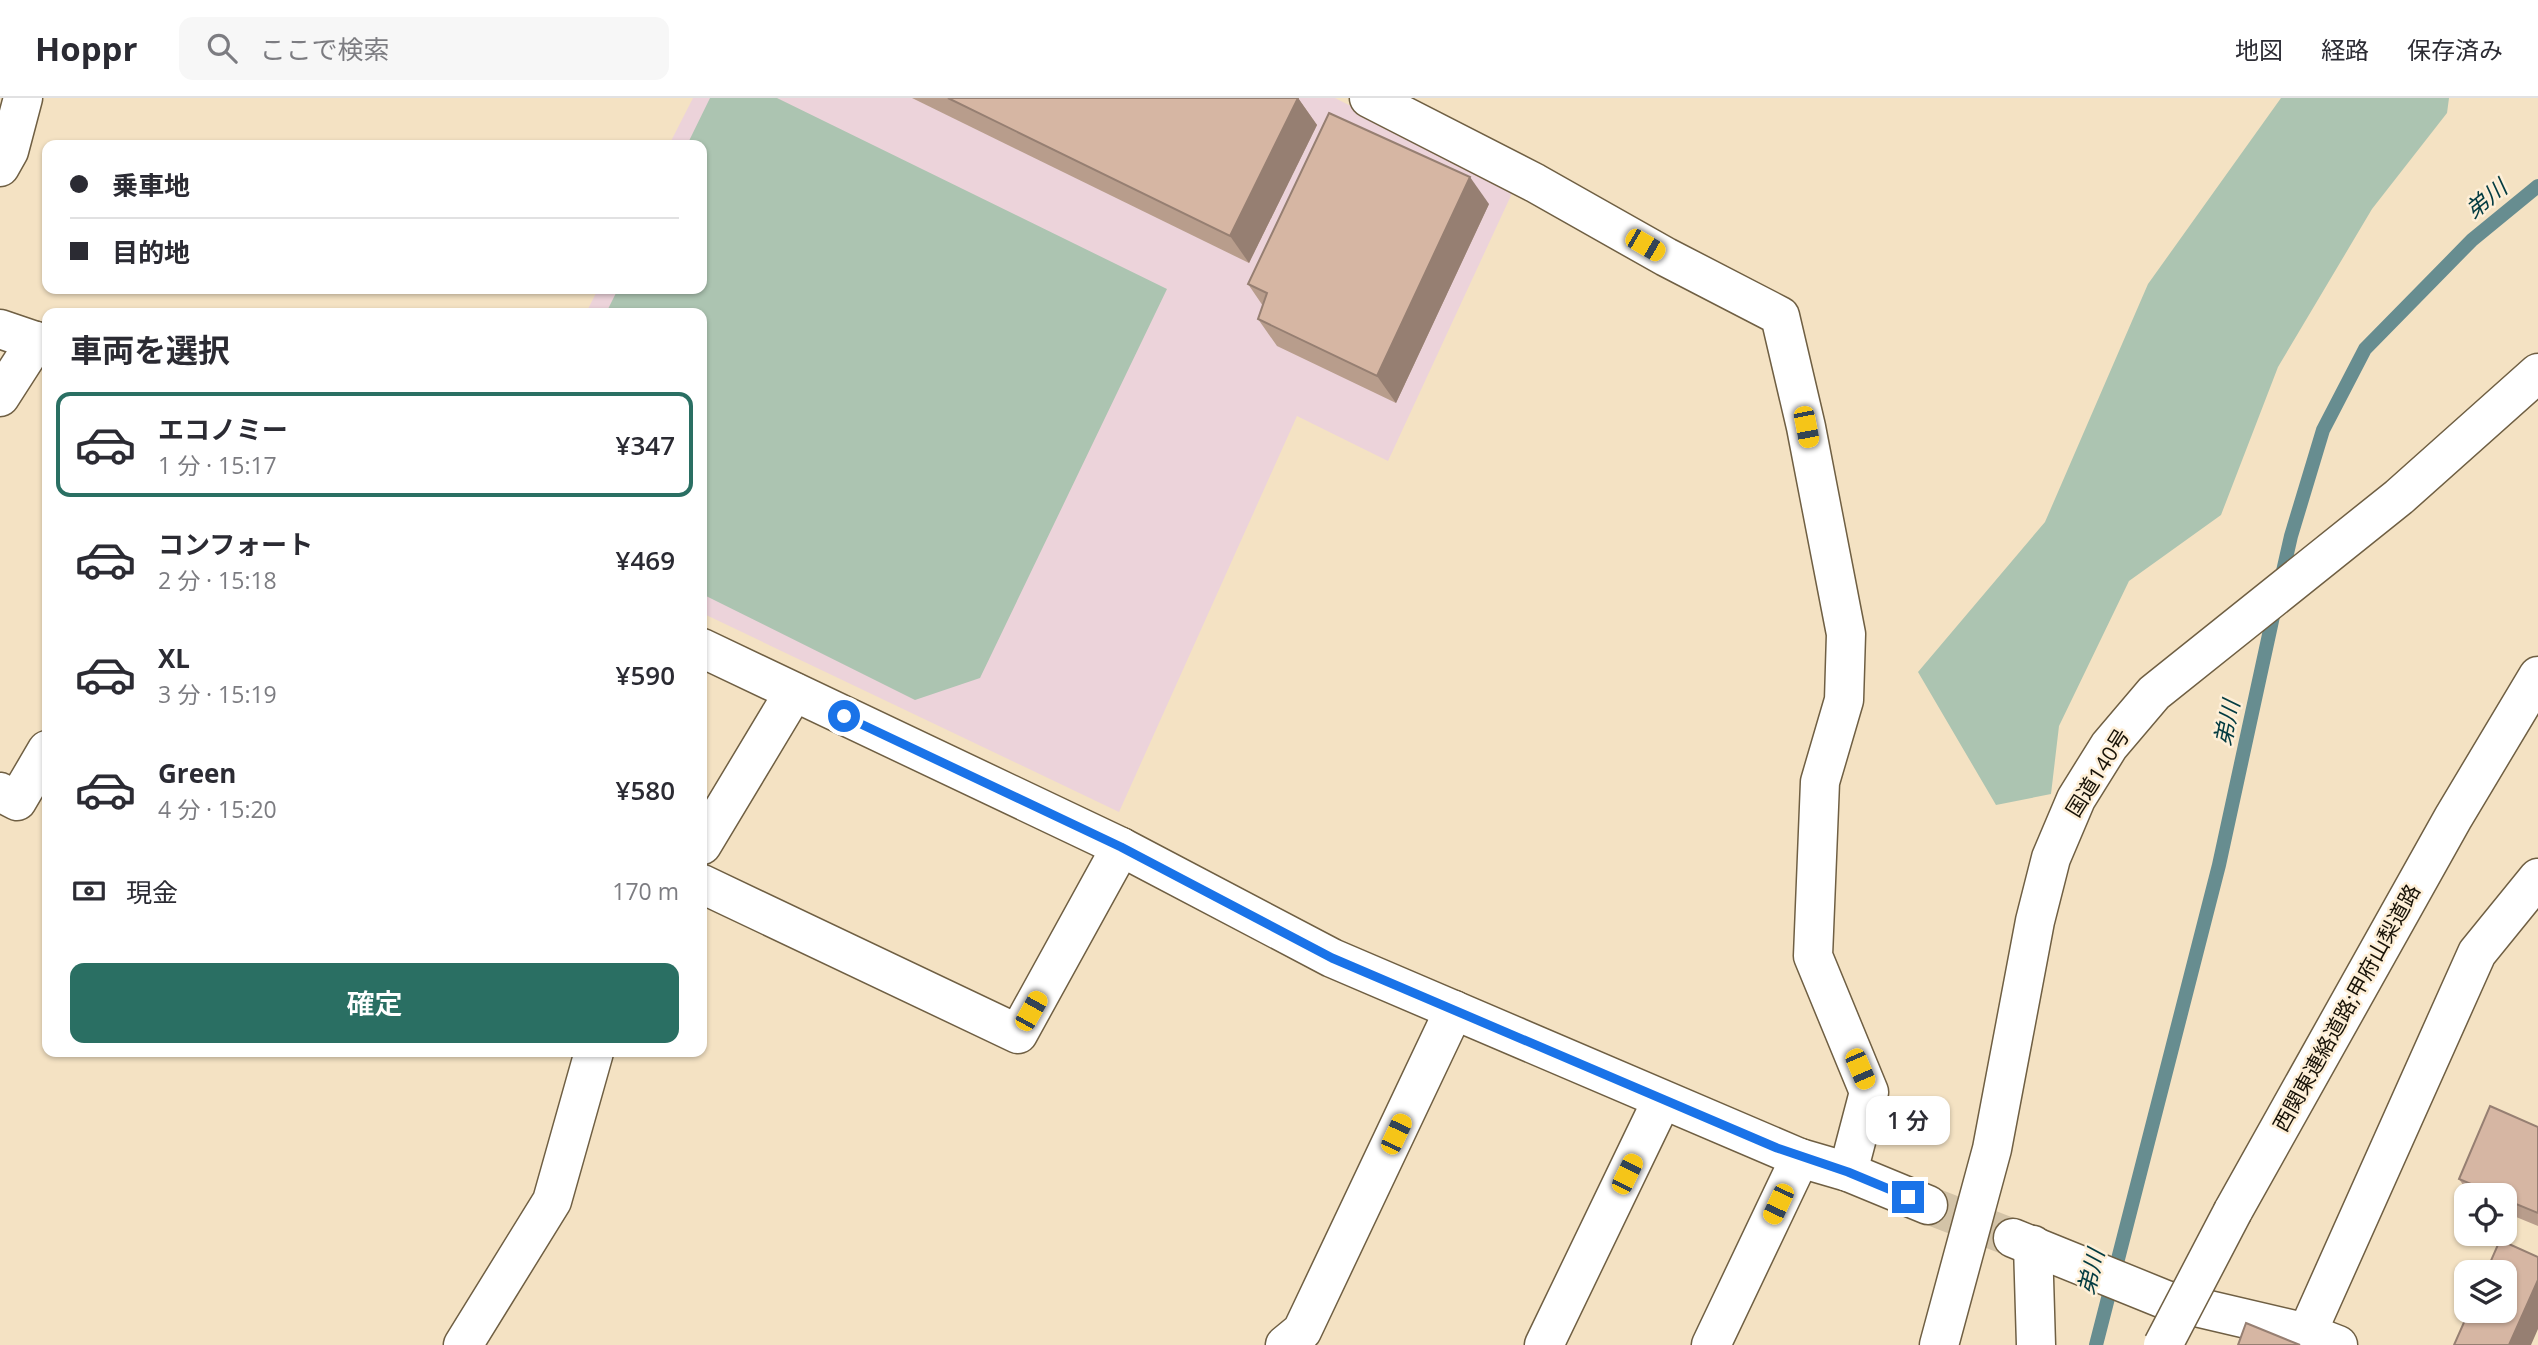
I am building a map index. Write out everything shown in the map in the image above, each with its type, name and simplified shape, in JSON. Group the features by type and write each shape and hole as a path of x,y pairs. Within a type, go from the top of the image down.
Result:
{"main road":[{"path":"0,167 9,151 23,98"},
{"path":"1369,98 1535,183 1666,257 1780,316 1806,427 1846,634 1844,700 1820,782 1813,956 1870,1092 1848,1172"},
{"path":"0,329 42,343 0,397"},
{"name":"国道140号","path":"1939,1345 1992,1149 2035,921 2051,858 2076,799 2109,746 2154,693 2399,497 2538,373"},
{"path":"707,650 1121,847 1332,958 1662,1100 1800,1157 1848,1172 1928,1205"},
{"name":"西関東連絡道路;甲府山梨道路","path":"2163,1345 2233,1211 2453,818 2538,676"},
{"path":"707,837 794,692"},
{"path":"0,792 16,801 42,758"},
{"path":"707,886 1018,1034 1121,847"},
{"path":"2036,1345 2037,1247 2166,1300 2323,1339 2477,953 2538,878"},
{"path":"1285,1345 1302,1331 1454,1010"},
{"path":"463,1345 552,1201 593,1057"},
{"path":"1544,1345 1662,1100"},
{"path":"1711,1345 1800,1157"}],"shaded area":[{"path":"693,98 1335,98 1514,189 1388,461 1297,416 1119,812 707,615 707,308 588,308 596,294 707,294 707,140 672,140"}],"green space":[{"path":"710,98 777,98 1167,289 980,678 915,700 707,596 707,308 608,308 616,294 707,294 707,140 689,140"},
{"path":"2281,98 2449,98 2447,113 2372,209 2278,367 2221,515 2129,581 2059,726 2051,794 1996,805 1918,672 2045,522 2148,284"}],"building":[{"path":"948,98 1298,98 1230,236"},
{"path":"1329,113 1470,177 1377,376 1258,319 1267,293 1248,284"},
{"path":"2490,1106 2538,1127 2538,1213 2517,1204 2517,1183 2468,1183 2459,1179"},
{"path":"2497,1246 2513,1246 2538,1257 2538,1280 2509,1345 2454,1345 2464,1323 2517,1323 2517,1260 2491,1260"},
{"path":"2246,1323 2300,1345 2238,1345"}],"waterway":[{"name":"弟川","path":"2281,580 2291,536 2323,430 2365,349 2472,240 2538,186"},
{"name":"弟川","path":"2096,1345 2219,865 2275,607"}],"tunnel":[{"path":"1928,1205 2013,1238"}],"route":[{"path":"844,716 1121,847 1332,958 1777,1148 1848,1172 1908,1197"}]}
